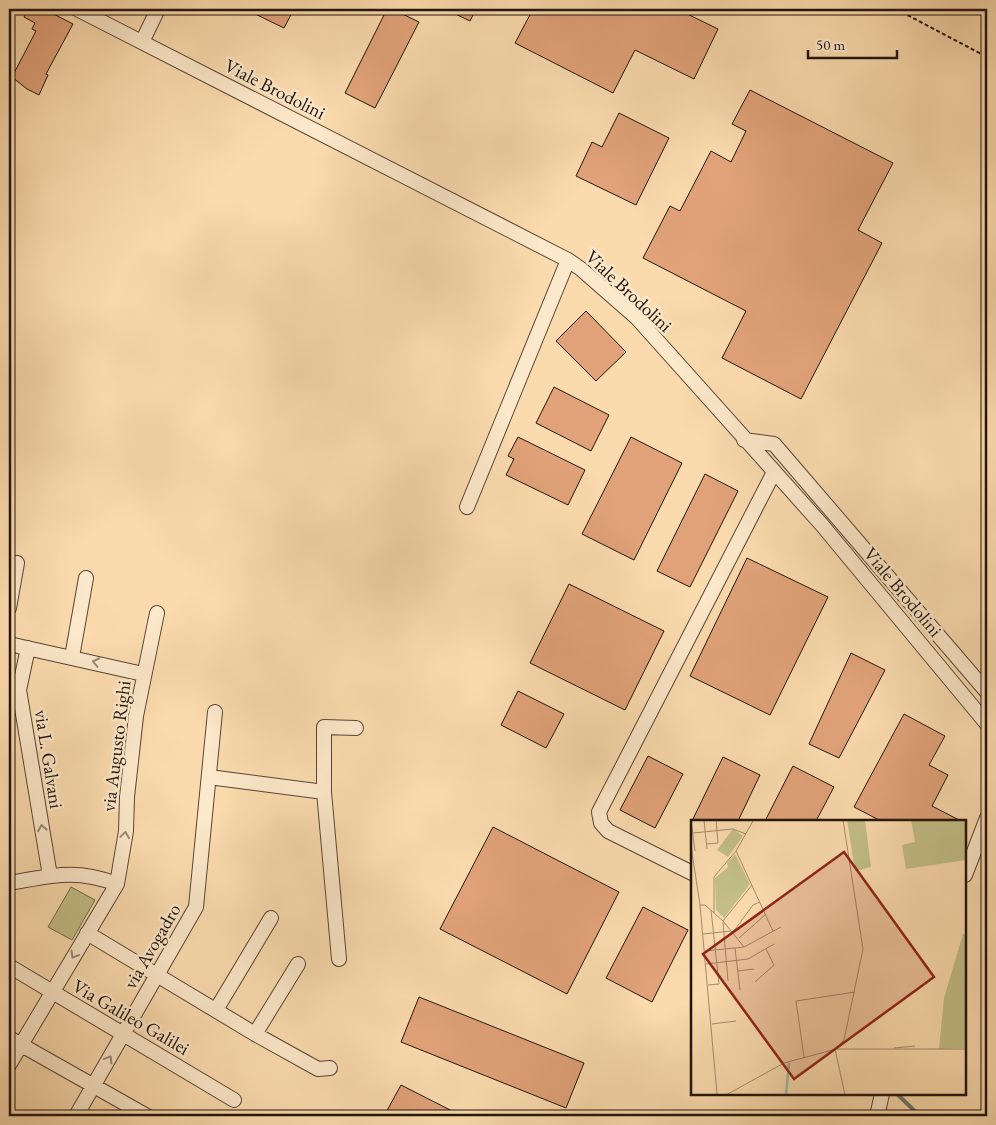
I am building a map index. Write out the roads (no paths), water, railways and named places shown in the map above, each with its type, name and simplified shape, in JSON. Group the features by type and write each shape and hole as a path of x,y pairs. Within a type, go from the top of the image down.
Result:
{"street":[{"name":"Viale Brodolini","path":"77,9 568,260 582,270 636,318 822,526 986,719"},
{"path":"142,42 158,9"},
{"path":"467,507 568,260"},
{"path":"744,440 774,444 987,692"},
{"path":"691,873 608,832 601,823 599,812 774,472"},
{"path":"9,608 17,563"},
{"path":"72,657 86,578"},
{"name":"via Augusto Righi","path":"117,884 126,831 126,797 136,716 156,613"},
{"path":"9,644 144,674"},
{"name":"via L. Galvani","path":"28,648 19,690 50,876"},
{"name":"via Avogadro","path":"76,1116 196,907 215,712"},
{"path":"339,959 324,792 324,727 356,728"},
{"path":"209,777 324,792"},
{"path":"966,872 987,818"},
{"path":"9,882 65,873 96,876 117,884 52,992 15,1041 9,1065"},
{"path":"216,1010 270,918"},
{"path":"87,933 318,1069 330,1068"},
{"path":"256,1034 298,964"},
{"name":"Via Galileo Galilei","path":"9,966 234,1100"},
{"path":"15,1041 147,1116"},
{"path":"877,1116 882,1095"}],"waterway":[{"path":"898,1095 920,1116"}]}
